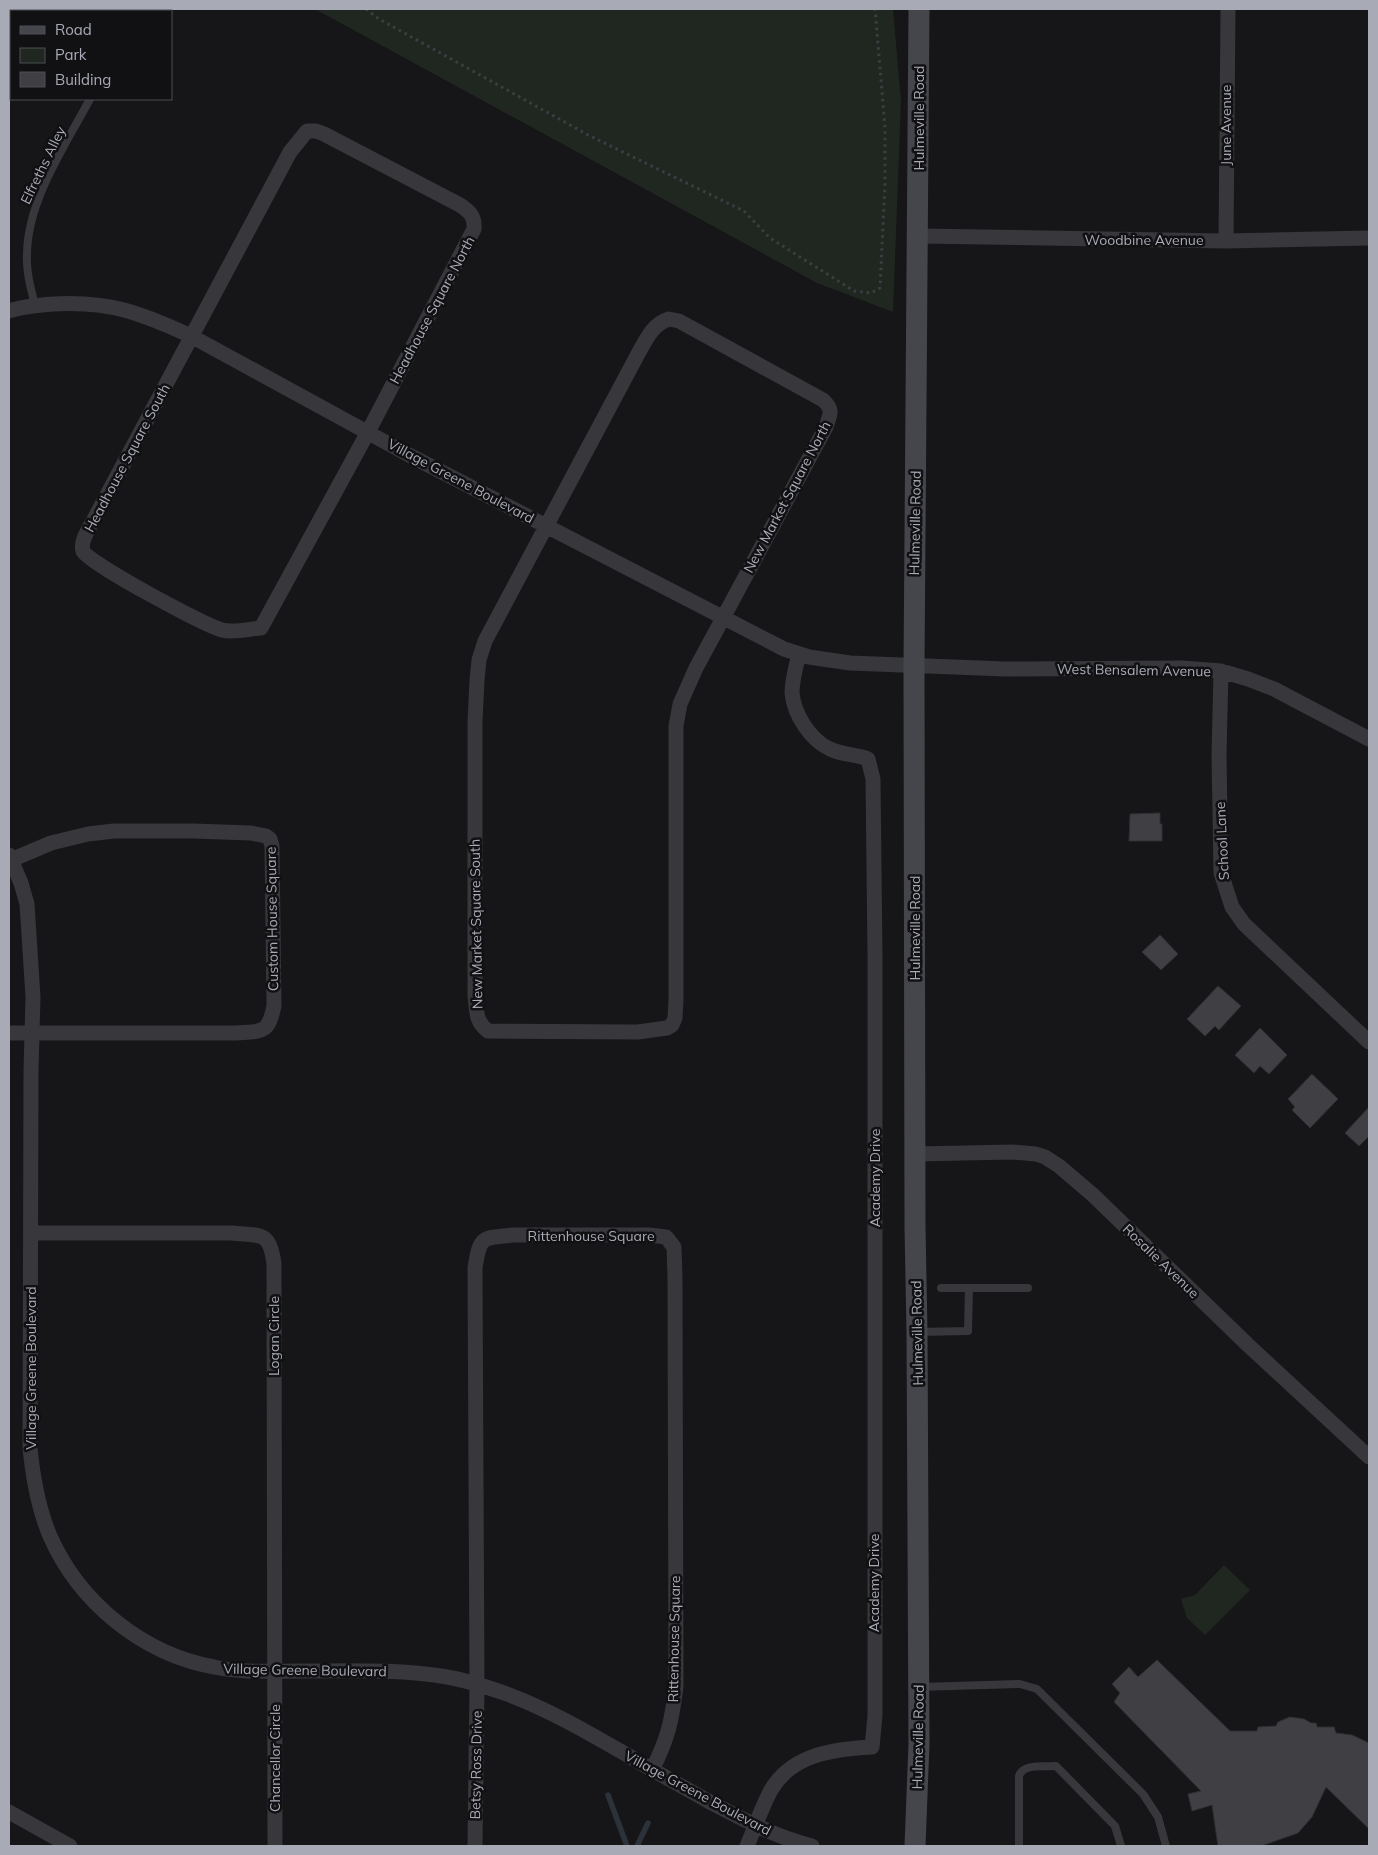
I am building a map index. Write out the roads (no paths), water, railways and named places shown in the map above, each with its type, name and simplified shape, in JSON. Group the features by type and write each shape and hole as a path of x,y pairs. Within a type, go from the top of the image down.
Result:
{"main road":[{"name":"Hulmeville Road","path":"915,1846 919,1744 915,1227 914,666 919,9"}],"street":[{"name":"June Avenue","path":"1226,241 1228,9"},
{"name":"Headhouse Square North","path":"191,336 290,152 307,131 316,131 324,134 460,205 469,212 474,220 474,229 368,432"},
{"name":"Woodbine Avenue","path":"918,236 1226,241 1369,238"},
{"name":"Village Greene Boulevard","path":"9,311 35,305 79,302 103,304 124,309 160,322 191,336 546,526 784,649 799,654 850,663 914,666"},
{"name":"New Market Square North","path":"546,526 653,329 660,322 669,319 679,322 823,400 829,406 831,412 826,427 723,619"},
{"name":"Headhouse Square South","path":"191,336 83,541 83,552 89,559 107,571 224,631 261,628 368,432"},
{"name":"New Market Square South","path":"546,526 485,640 479,660 475,722 475,996 480,1026 488,1032 638,1032 667,1028 672,1025 675,1018 676,1000 676,726 686,686 723,619"},
{"name":"Academy Drive","path":"755,1826 772,1789 782,1775 795,1764 825,1752 872,1747 875,1716 875,958 873,779 868,759 829,749 818,741 806,728 795,707 792,692 799,654"},
{"name":"West Bensalem Avenue","path":"914,666 1005,669 1182,668 1221,671 1248,679 1274,690 1369,740"},
{"name":"School Lane","path":"1221,671 1219,755 1221,873 1232,907 1244,924 1369,1042"},
{"name":"Custom House Square","path":"10,858 51,843 88,834 114,831 251,833 266,836 270,839 272,846 274,1006 271,1022 267,1027 261,1031 236,1033 32,1033"},
{"name":"Village Greene Boulevard","path":"10,858 25,897 30,924 33,997 31,1072 30,1448 41,1511 50,1536 77,1583 102,1610 138,1638 158,1649 215,1668 248,1671 410,1672 448,1677 477,1684 544,1709 755,1826 798,1843 812,1846"},
{"path":"9,1033 32,1033"},
{"name":"Rosalie Avenue","path":"916,1154 1012,1152 1036,1154 1059,1166 1093,1195 1241,1338 1369,1457"},
{"name":"Logan Circle","path":"31,1233 232,1233 259,1235 272,1246 274,1264 275,1671"},
{"name":"Rittenhouse Square","path":"477,1684 475,1268 478,1246 493,1237 514,1235 649,1234 666,1237 674,1248 675,1278 676,1686 671,1723 661,1752 652,1770"},
{"name":"Chancellor Circle","path":"275,1671 275,1846"},
{"name":"Betsy Ross Drive","path":"475,1846 477,1684"},
{"path":"9,1812 70,1846"},
{"path":"746,1846 755,1826"}],"lane":[{"name":"Elfreths Alley","path":"35,305 26,256 30,226 36,203 89,100"},
{"path":"941,1288 1028,1288"},
{"path":"917,1332 968,1331 969,1288"},
{"path":"919,1687 1020,1684 1037,1689 1143,1794 1158,1817 1166,1846"},
{"path":"1019,1846 1020,1772 1025,1768 1056,1766 1116,1826 1121,1846"}],"waterway":[{"path":"608,1795 627,1846"},
{"path":"637,1846 648,1823"}]}
